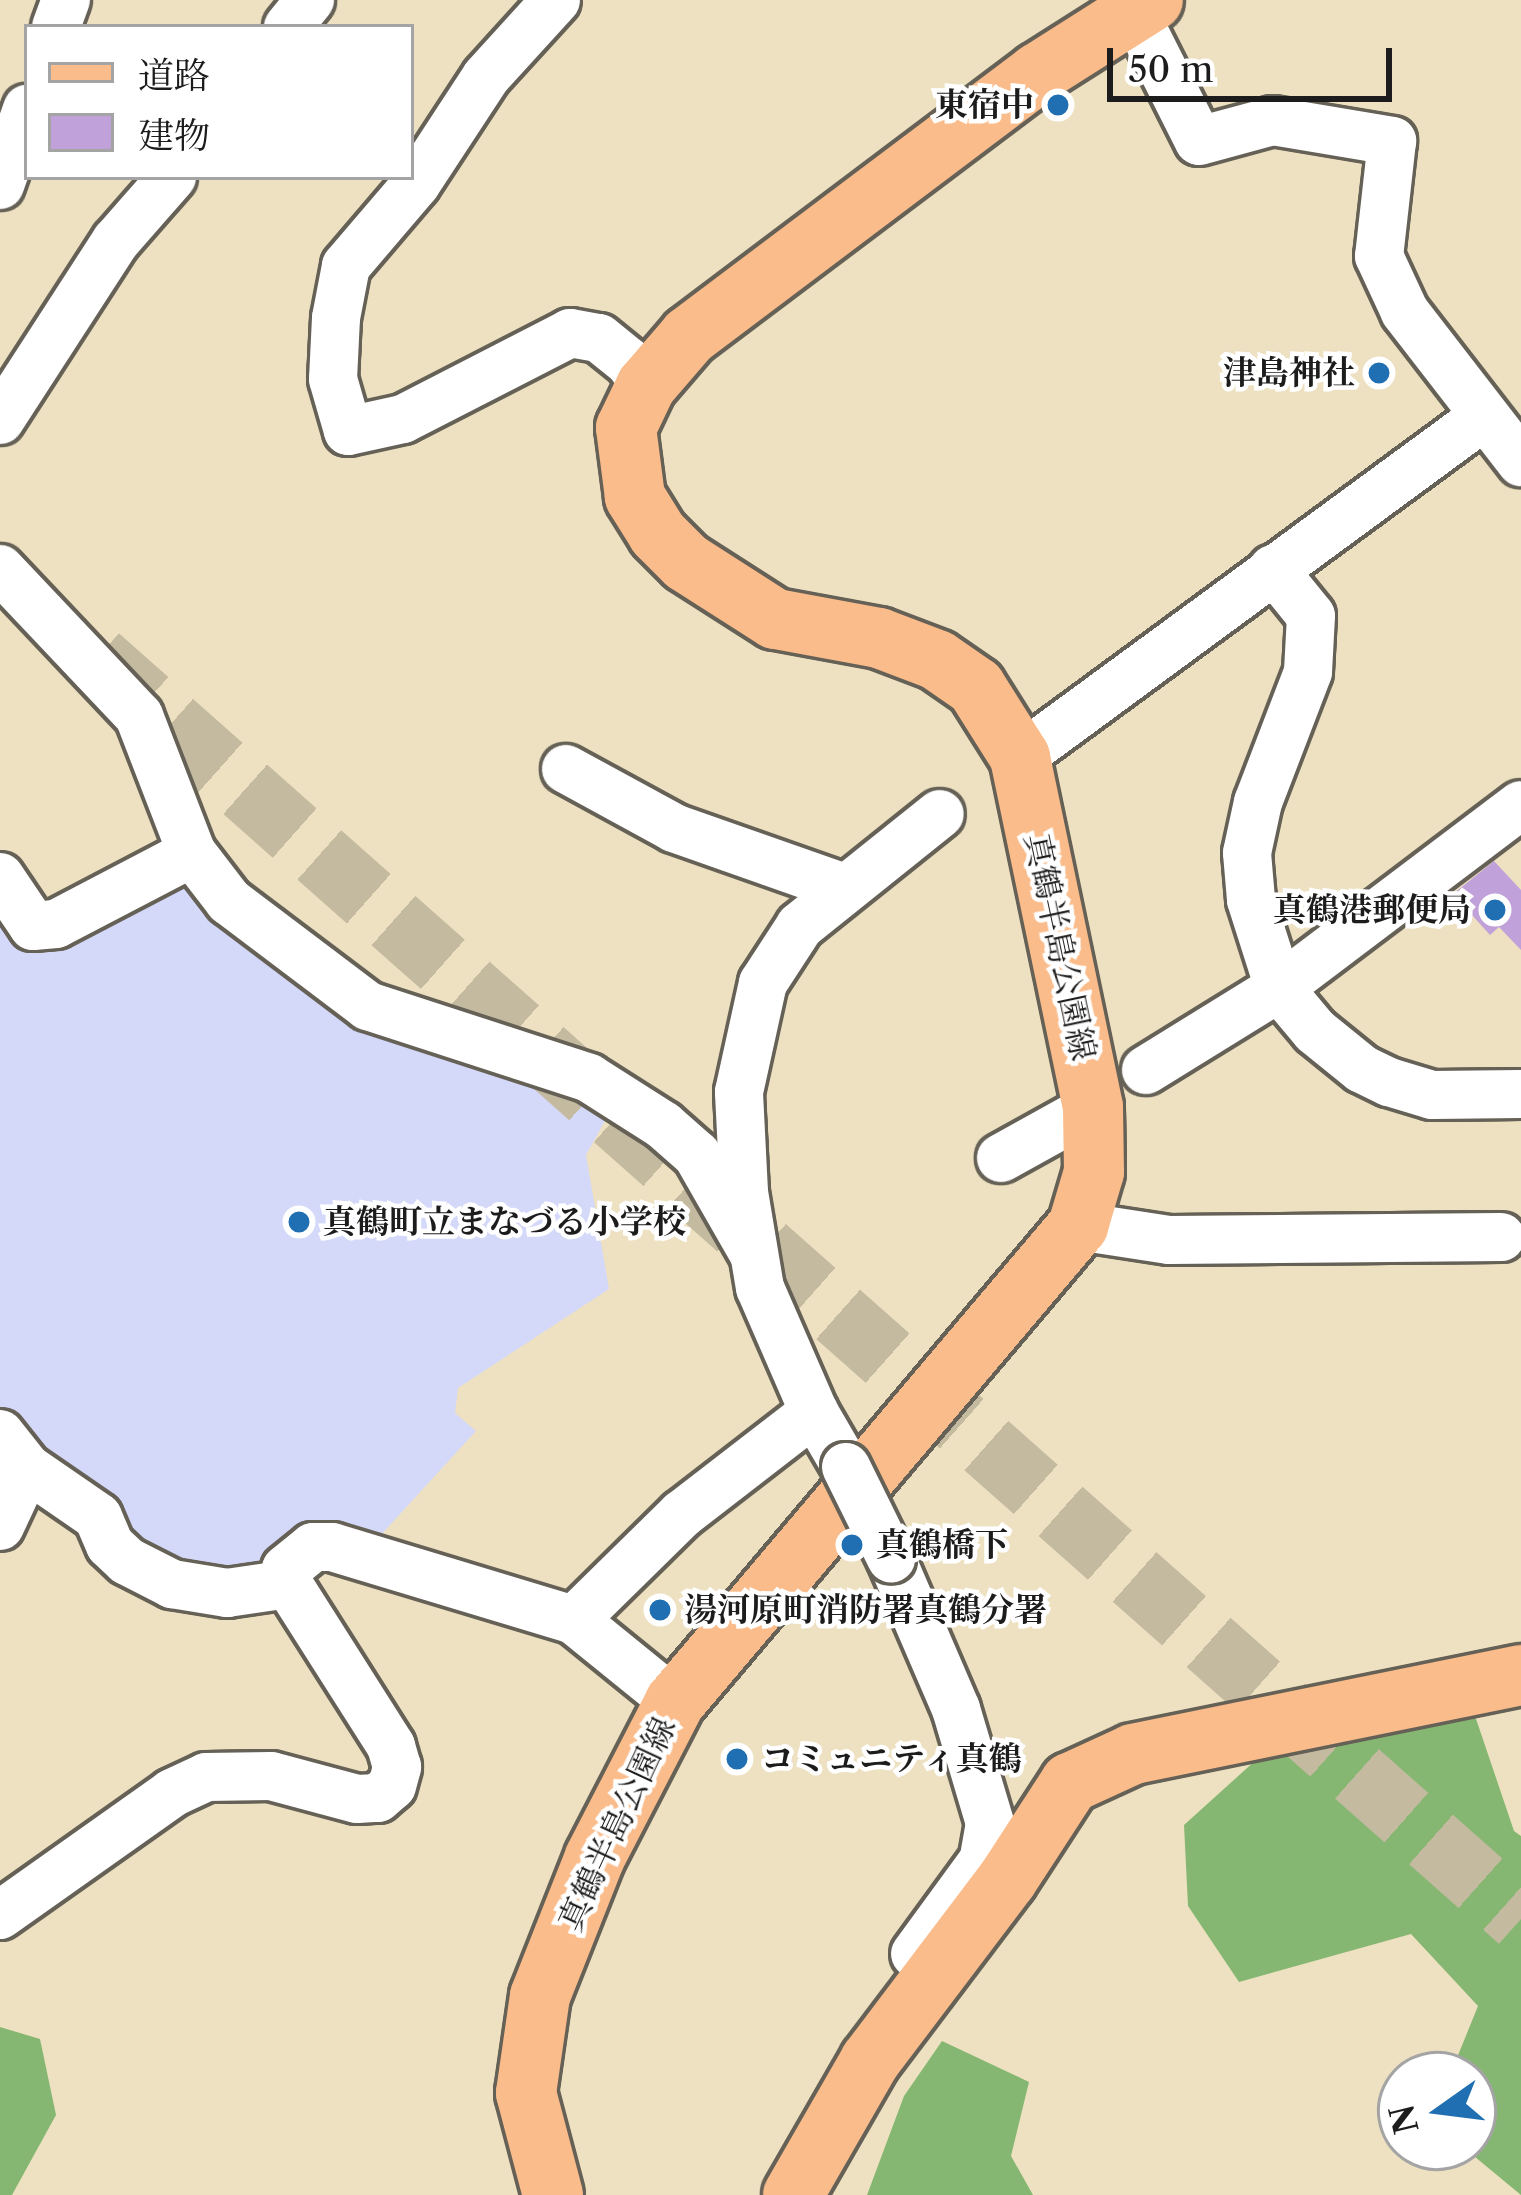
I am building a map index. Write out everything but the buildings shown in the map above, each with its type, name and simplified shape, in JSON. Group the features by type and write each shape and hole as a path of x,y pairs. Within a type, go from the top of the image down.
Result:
{"main road":[{"name":"真鶴半島公園線","path":"554,2195 526,2093 540,1996 595,1857 675,1702 1078,1226 1094,1172 1093,1107 1020,757 976,687 937,660 879,638 775,619 723,589 672,548 635,497 626,428 646,386 689,336 1038,73 1143,6"},
{"path":"795,2192 870,2062 1007,1880 1070,1783 1133,1754 1521,1675"}],"street":[{"path":"291,24 310,0"},
{"path":"556,0 486,77 416,184 346,266 333,379 348,431 403,418 570,333 598,338 629,362 646,386"},
{"path":"1143,6 1199,141 1273,122 1392,141 1378,256 1405,312 1521,462"},
{"path":"0,185 24,117"},
{"path":"0,420 116,241 169,180"},
{"path":"1020,757 1483,417"},
{"path":"0,569 139,716 193,853 229,902 368,1006 589,1078 664,1125 697,1155 752,1251"},
{"path":"1274,569 1311,616 1308,672 1258,802 1247,853 1251,900 1279,988 1316,1031 1362,1069 1389,1082 1432,1094 1521,1094"},
{"path":"566,769 674,828 844,888"},
{"path":"1147,1070 1279,988 1521,805"},
{"path":"795,2192 797,2146 848,2046 987,1850 987,1806 956,1709 891,1558 814,1412 760,1288 752,1251 739,1092 763,983 800,926 940,814"},
{"path":"0,877 33,926 56,924 193,853"},
{"path":"1001,1158 1093,1107"},
{"path":"1078,1226 1169,1240 1501,1237"},
{"path":"574,1620 682,1514 814,1412"},
{"path":"0,1526 14,1451 98,1516 110,1545 127,1561 172,1584 227,1593 288,1584"},
{"path":"0,1916 172,1793 206,1778 271,1776 357,1799 378,1798 392,1786 398,1767 391,1746 288,1584 286,1569 299,1554 332,1547 574,1620 675,1702"}],"shaded area":[{"name":"真鶴町立まなづる小学校","path":"174,872 356,1004 616,1101 586,1155 609,1289 458,1388 455,1413 476,1431 379,1537 284,1541 255,1564 221,1572 186,1570 135,1548 0,1418 0,896 12,923"}],"green space":[{"path":"1471,1704 1514,1831 1521,1836 1521,2195 1492,2171 1497,2171 1497,2051 1460,2051 1478,2006 1411,1934 1239,1982 1188,1906 1184,1825 1267,1750"},
{"path":"0,2027 40,2039 56,2115 12,2195 0,2195"},
{"path":"942,2041 1029,2082 1011,2156 1033,2195 867,2195 904,2096"}],"tunnel":[{"path":"97,658 1521,1919"}],"place":[{"name":"東宿中","path":"1058,105"},
{"name":"津島神社","path":"1379,373"},
{"name":"真鶴港郵便局","path":"1495,910"},
{"name":"真鶴町立まなづる小学校","path":"299,1222"},
{"name":"真鶴橋下","path":"852,1545"},
{"name":"湯河原町消防署真鶴分署","path":"660,1610"},
{"name":"コミュニティ真鶴","path":"737,1759"}]}
